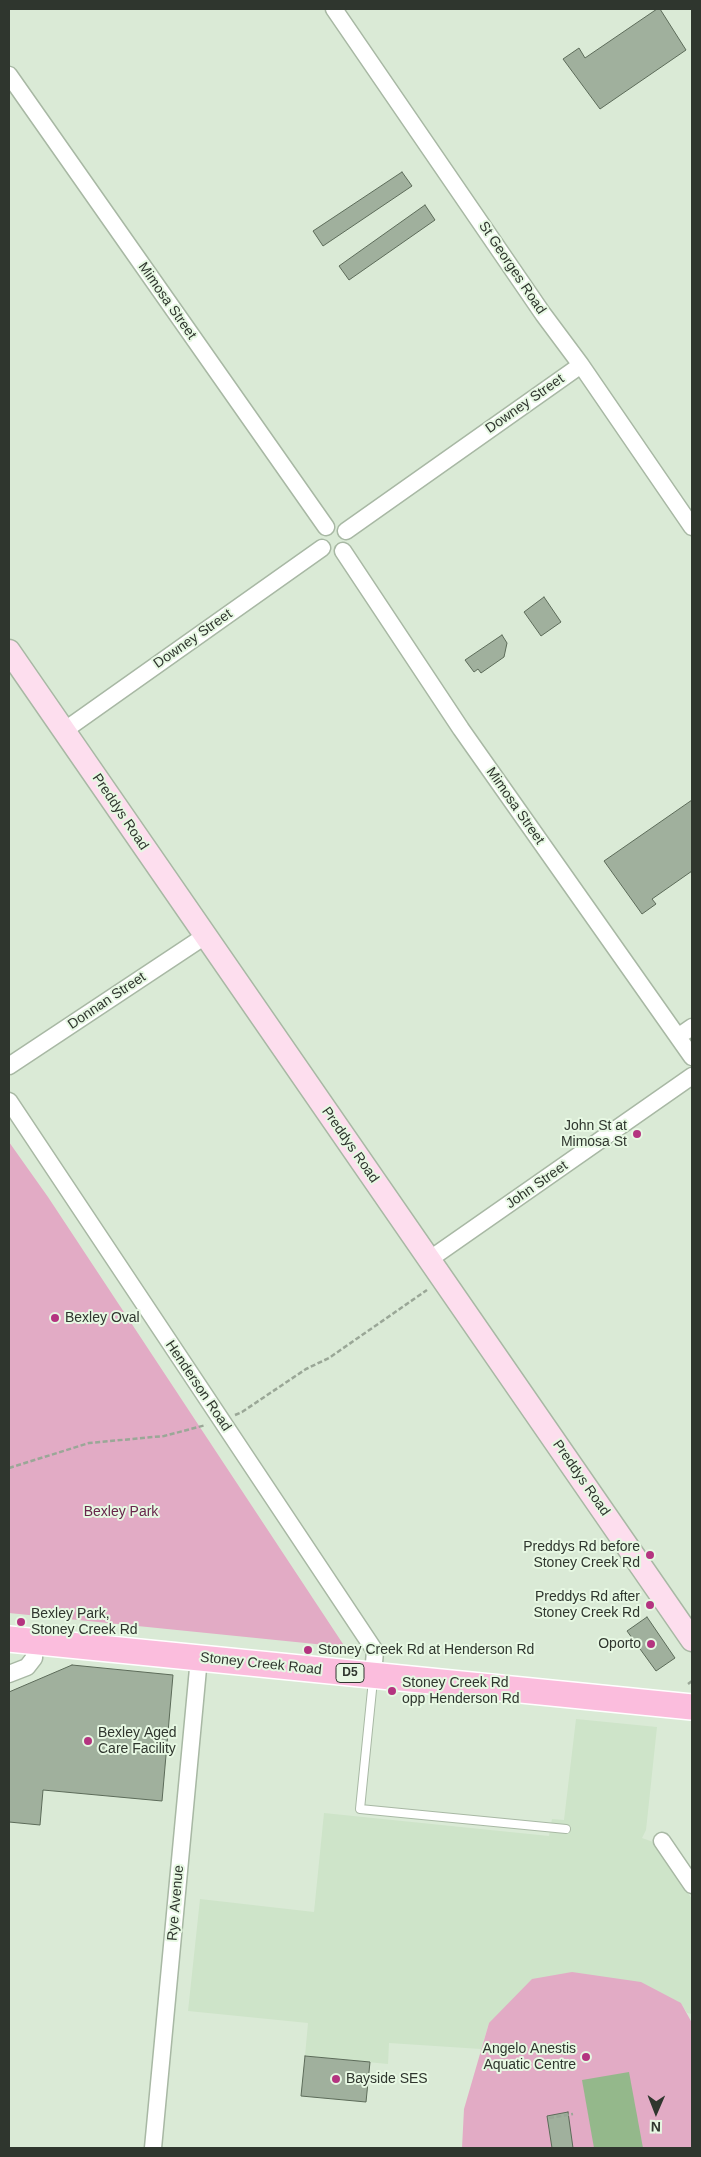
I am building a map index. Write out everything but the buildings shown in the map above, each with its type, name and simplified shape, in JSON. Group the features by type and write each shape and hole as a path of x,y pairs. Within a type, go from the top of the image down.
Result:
{"main road":[{"name":"Preddys Road","path":"9,651 692,1640"},
{"name":"Stoney Creek Road","path":"9,1638 373,1675 690,1695"}],"street":[{"name":"St Georges Road","path":"334,9 692,527"},
{"name":"Mimosa Street","path":"9,75 326,527"},
{"name":"Downey Street","path":"346,531 581,365"},
{"path":"337,525 346,531 348,542 343,551 333,554 322,548 320,535 326,527 337,525"},
{"name":"Downey Street","path":"65,730 322,548"},
{"name":"Mimosa Street","path":"343,551 467,738 686,1031 692,1057"},
{"name":"Donnan Street","path":"9,1066 205,936"},
{"name":"John Street","path":"430,1259 692,1076"},
{"name":"Henderson Road","path":"9,1101 375,1651 373,1675"},
{"path":"9,1674 27,1667 34,1658 35,1641"},
{"name":"Rye Avenue","path":"153,2148 198,1658"},
{"path":"662,1840 692,1885"}],"lane":[{"path":"373,1675 360,1809 566,1829"}],"path":[{"path":"242,1412 306,1369 329,1358 425,1291"},
{"path":"9,1468 89,1443 164,1436 205,1426"},
{"path":"690,1695 692,1681"},
{"path":"550,2118 573,2114"}],"shaded area":[{"path":"576,1719 657,1727 646,1830 642,1838 653,1842 692,1899 692,2014 687,2013 681,2003 489,2023 481,2049 389,2043 388,2064 305,2056 308,2023 188,2011 200,1899 314,1912 324,1813 549,1836 552,1819 564,1820"},
{"path":"629,2072 643,2148 594,2148 582,2080"}],"green space":[{"name":"Bexley Park","path":"9,1142 48,1197 345,1647 9,1613"},
{"name":"Angelo Anestis Aquatic Centre","path":"572,1972 641,1982 681,2003 692,2023 692,2148 462,2148 464,2109 489,2023 532,1979"}],"place":[{"name":"John St at Mimosa St","path":"637,1134"},
{"name":"Bexley Oval","path":"55,1318"},
{"name":"Preddys Rd before Stoney Creek Rd","path":"650,1555"},
{"name":"Preddys Rd after Stoney Creek Rd","path":"650,1605"},
{"name":"Bexley Park, Stoney Creek Rd","path":"21,1622"},
{"name":"Oporto","path":"651,1644"},
{"name":"Stoney Creek Rd at Henderson Rd","path":"308,1650"},
{"name":"Stoney Creek Rd opp Henderson Rd","path":"392,1691"},
{"name":"Bexley Aged Care Facility","path":"88,1741"},
{"name":"Angelo Anestis Aquatic Centre","path":"586,2057"},
{"name":"Bayside SES","path":"336,2079"}]}
